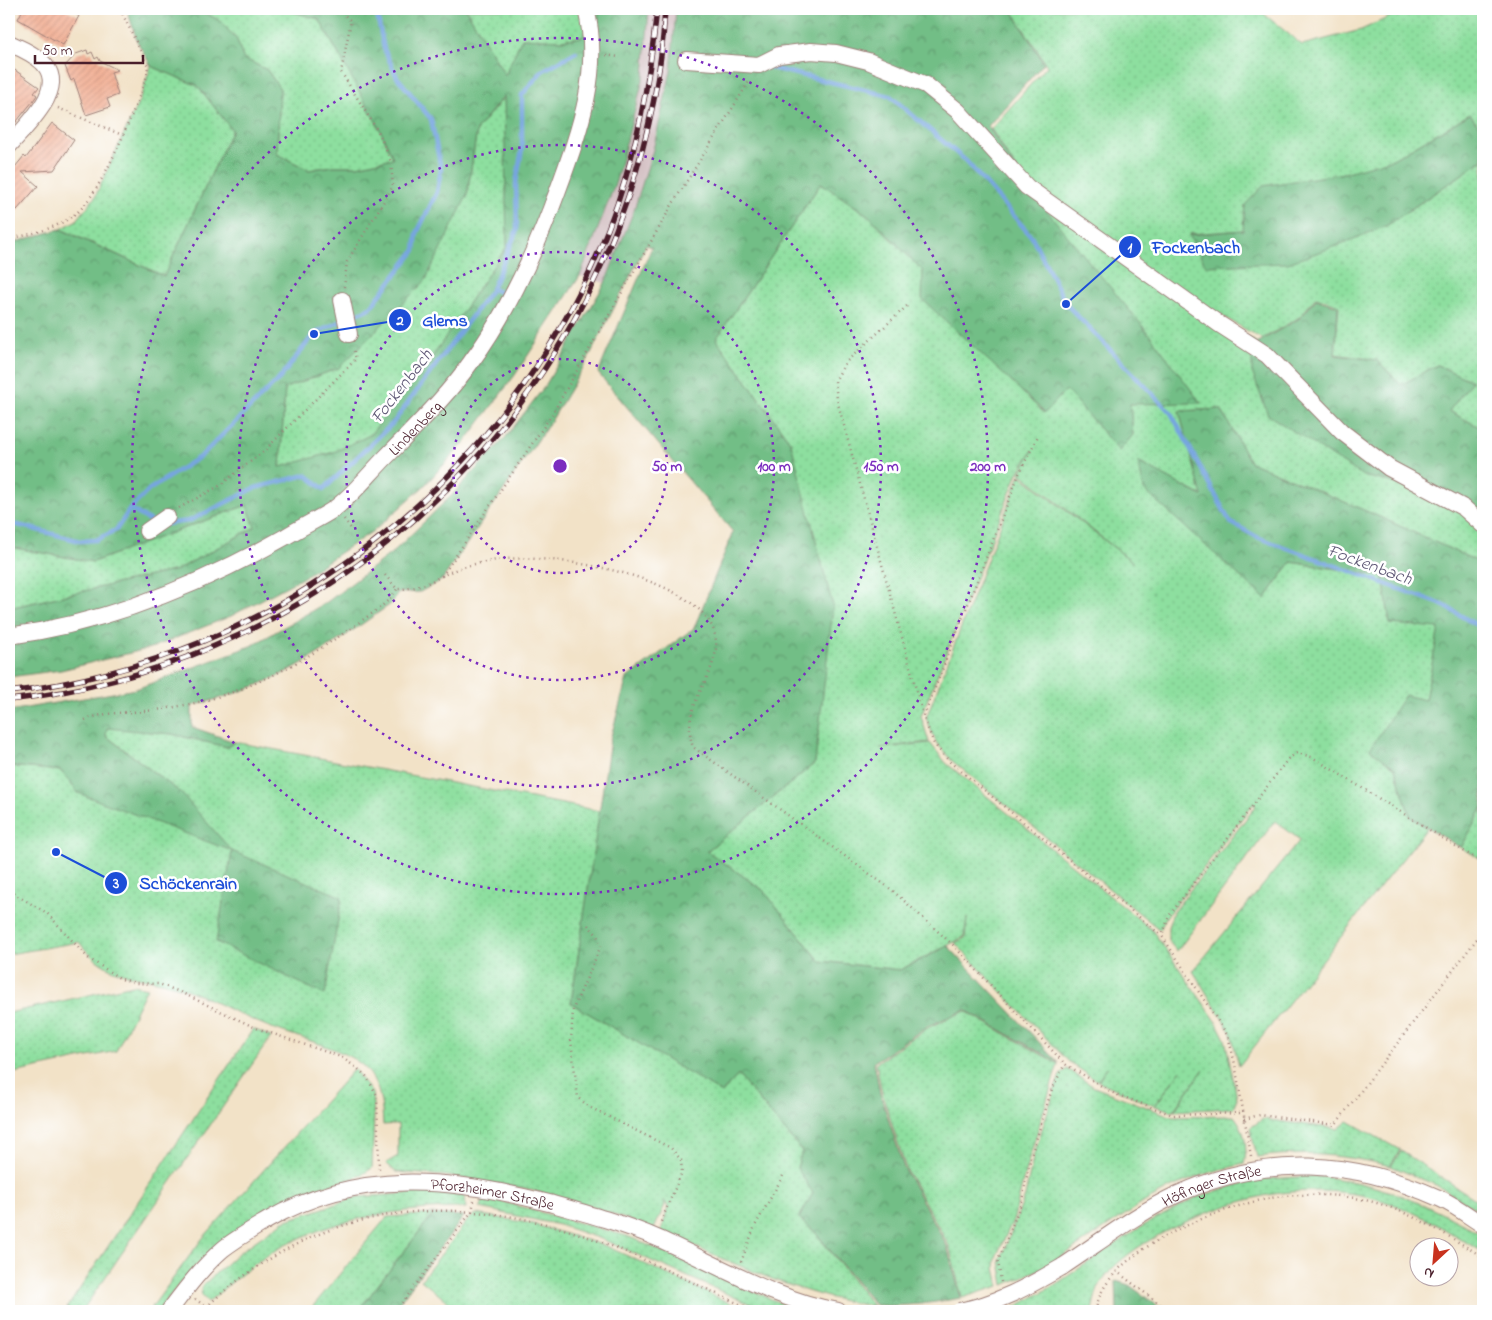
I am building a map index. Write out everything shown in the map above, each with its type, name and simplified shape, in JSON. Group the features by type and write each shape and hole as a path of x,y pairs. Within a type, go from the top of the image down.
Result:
{"street":[{"name":"Lindenberg","path":"9,636 47,631 126,610 249,557 335,508 423,419 471,363 498,322 552,206 579,131 590,74 593,39 586,9"},
{"path":"9,43 44,63 50,74 52,84 51,92 45,103 9,146"},
{"path":"686,60 759,65 779,55 811,51 836,53 868,61 926,85 958,111 1027,188 1219,324 1268,355 1342,432 1389,468 1464,508 1483,525"},
{"path":"342,300 349,334"},
{"path":"147,531 167,518"},
{"name":"Höfinger Straße","path":"959,1311 1018,1292 1144,1213 1177,1195 1216,1179 1253,1170 1292,1165 1332,1167 1383,1176 1443,1200 1483,1225"},
{"name":"Pforzheimer Straße","path":"169,1311 185,1290 223,1249 282,1212 310,1199 379,1183 435,1182 518,1195 580,1211 655,1237 780,1294 838,1311"}],"path":[{"path":"9,239 46,229 75,214 89,200 103,177 147,76 148,66 120,9"},
{"path":"338,9 351,21 341,72 379,133 391,162 393,186 347,262 342,300"},
{"path":"441,577 551,416 672,205 759,65"},
{"path":"45,103 122,135"},
{"path":"907,306 845,363 835,381 837,400 924,718 934,744 950,762 1162,936 1228,1036 1235,1064 1253,1170"},
{"path":"167,518 184,505 219,486 262,452 356,359 349,334"},
{"path":"924,718 1019,474 1038,436"},
{"path":"385,575 397,589 414,589 460,569 500,560 531,559 563,562 628,573 664,587 698,608 709,620 715,635 714,655 689,722 689,735 693,747 760,793 892,890 953,945 1066,1064 1115,1094 1172,1115 1242,1113"},
{"path":"85,720 97,714 147,711 192,703 244,687 282,671 327,645 390,600 397,589"},
{"path":"1162,936 1169,916 1288,759 1297,753 1312,757 1483,863"},
{"path":"9,891 47,913 88,958 121,979 159,984 256,1028 341,1057 357,1068 366,1076 377,1095 379,1183"},
{"path":"588,925 597,935 601,946 572,1009 571,1040 578,1098 591,1108 671,1148 681,1160 682,1172 655,1237"},
{"path":"1244,1119 1260,1115 1335,1125 1483,931"},
{"path":"1001,1284 998,1261 1022,1201 1031,1156 1052,1089 1066,1064"},
{"path":"736,1274 755,1226 784,1174"},
{"path":"396,1311 472,1211 476,1187"},
{"path":"1096,1311 1102,1290 1116,1270 1153,1243 1193,1222 1215,1214 1248,1203 1283,1196 1323,1195 1361,1199 1402,1212 1483,1257"},
{"path":"203,1311 242,1277 280,1251 322,1232 362,1219 400,1212 472,1211 514,1217 603,1243 756,1311"},
{"path":"1116,1270 1169,1311"},
{"path":"185,1290 212,1311"},
{"path":"734,1311 738,1304"}],"shaded area":[{"path":"649,9 676,9 671,71 653,150 634,210 605,283 580,276 616,181 644,76"}],"green space":[{"path":"127,9 198,9 220,21 237,40 243,58 267,70 280,89 277,154 309,170 332,166 357,166 393,158 379,127 319,19 282,9 466,9 505,75 522,38 561,40 582,37 598,18 600,9 649,9 644,76 616,181 580,276 515,375 465,442 423,487 376,529 302,578 231,616 151,648 61,670 9,677 9,608 177,570 255,527 247,505 93,562 9,547 9,244 60,229 164,276 232,130 198,86 151,66 137,41","holes":["504,96 507,246 431,359 370,435 334,452 280,467 285,388 339,368 425,281 467,196 477,129"]},
{"path":"198,9 282,9 319,19 379,127 393,158 357,166 332,166 309,170 277,154 280,89 267,70 243,58 237,40 220,21"},
{"path":"466,9 600,9 598,18 582,37 561,40 522,38 505,76"},
{"path":"676,9 1011,9 1044,63 988,126 1027,187 1150,335 1201,403 1130,404 1133,435 1119,451 1066,390 1045,413 922,299 923,271 869,216 821,183 716,339 791,443 833,607 815,763 707,851 763,890 820,961 900,970 948,946 1059,1063 965,1010 928,1026 874,1062 880,1093 904,1168 947,1246 961,1298 918,1304 875,1305 815,1232 799,1218 813,1193 797,1168 802,1151 738,1075 722,1093 571,1003 610,740 627,678 694,628 733,532 598,373 652,247 646,245 587,361 553,418 442,580 420,592 398,593 391,604 350,633 278,676 236,693 192,706 192,727 235,742 227,747 172,734 107,728 106,736 181,793 232,851 78,793 61,771 9,766 9,711 136,689 253,645 327,602 394,551 452,495 505,438 545,386 605,283 634,210 653,150 671,71"},
{"path":"1011,9 1258,9 1302,45 1361,30 1407,9 1483,9 1483,131 1470,114 1393,159 1245,205 1244,230 1190,234 1386,226 1483,160 1483,429 1449,411 1471,381 1437,365 1401,385 1377,360 1335,354 1339,305 1316,297 1300,317 1262,339 1191,298 1257,343 1363,476 1457,497 1483,512 1483,564 1373,514 1250,462 1221,409 1179,411 1203,496 1138,463 1265,599 1291,562 1383,576 1390,624 1440,626 1425,700 1395,768 1410,816 1427,828 1239,1066 1231,1033 1193,971 1300,840 1275,821 1177,951 1168,941 1168,927 1173,912 1256,806 1253,804 1166,917 1160,930 951,760 936,742 926,718 1020,475 1134,563 1020,473 1033,450 1018,473 921,716 929,742 880,748 930,743 946,763 1152,930 1216,1021 1225,1039 1237,1098 1233,1108 1174,1111 1204,1069 1173,1111 1155,1106 1181,1070 1154,1106 1098,1081 1107,1067 1097,1081 1068,1061 955,943 965,938 967,918 964,937 900,970 820,961 763,890 707,851 815,763 791,443 716,339 821,183 869,216 923,271 989,360 1044,413 1066,390 1133,435 1129,403 1200,402 1050,222 991,129 1047,66"},
{"path":"151,66 198,86 232,130 164,276 61,229 77,220 95,197 139,101"},
{"path":"505,96 507,246 431,359 370,435 334,452 280,468 285,388 339,368 467,196 477,129"},
{"path":"1470,114 1483,131 1483,160 1386,226 1288,263 1206,266 1189,235 1243,230 1245,205 1263,186 1344,173 1393,159"},
{"path":"1316,299 1338,306 1335,355 1377,360 1401,385 1437,365 1472,381 1449,411 1483,429 1483,512 1457,497 1363,476 1268,415 1252,372 1252,351 1257,343 1300,318"},
{"path":"1221,409 1250,462 1373,514 1483,564 1483,807 1461,848 1410,816 1395,768 1370,749 1405,695 1425,700 1439,628 1390,624 1383,576 1291,562 1265,599 1144,490 1138,462 1202,496 1179,411"},
{"path":"247,505 255,527 177,570 9,608 9,547 93,562"},
{"path":"107,727 172,734 227,747 235,742 600,811 571,1003 722,1092 738,1075 802,1151 797,1168 814,1193 799,1218 815,1232 873,1306 845,1301 791,1286 661,1232 668,1207 663,1199 665,1205 654,1229 587,1205 523,1188 447,1176 396,1172 386,1163 398,1156 398,1124 383,1125 381,1101 377,1086 369,1072 355,1059 262,1024 179,987 113,970 101,964 90,955 79,942 9,954 9,766 61,771 78,793 181,793 105,735"},
{"path":"1483,807 1483,860 1461,848"},
{"path":"232,851 342,897 325,995 216,942"},
{"path":"133,985 147,988 116,1051 9,1074 9,1013"},
{"path":"965,1011 1058,1064 1026,1169 1014,1218 996,1257 995,1268 999,1286 962,1298 949,1246 906,1169 882,1093 876,1063 929,1027"},
{"path":"253,1029 271,1037 82,1311 65,1311"},
{"path":"354,1069 372,1093 374,1116 372,1168 350,1179 308,1191 264,1212 224,1239 206,1255 189,1272 159,1311 149,1311 202,1239"},
{"path":"1067,1069 1094,1087 1173,1117 1234,1116 1245,1138 1244,1164 1211,1172 1174,1186 1146,1201 1049,1265 1004,1285 1000,1261 1025,1196 1034,1154 1055,1089 1060,1075"},
{"path":"1263,1119 1338,1129 1348,1121 1400,1150 1390,1166 1324,1155 1291,1154 1257,1157 1250,1128"},
{"path":"1401,1151 1483,1204 1483,1213 1436,1185 1391,1166"},
{"path":"1312,1176 1359,1183 1381,1189 1442,1213 1483,1235 1483,1253 1424,1218 1393,1204 1350,1193 1331,1191 1281,1193 1236,1203 1209,1212 1157,1236 1114,1266 1099,1286 1092,1311 1018,1311 1015,1307 1050,1288 1141,1227 1197,1197 1254,1180"},
{"path":"430,1192 465,1196 466,1208 417,1210 369,1216 323,1229 278,1249 242,1274 208,1302 202,1296 201,1287 237,1254 284,1221 357,1197"},
{"path":"485,1197 627,1236 799,1311 766,1311 604,1240 559,1225 480,1208"},
{"path":"433,1214 358,1311 309,1311 387,1217"},
{"path":"433,1214 464,1216 393,1311 358,1311"},
{"path":"476,1214 529,1223 606,1246 734,1305 730,1311 459,1311 421,1280 468,1220"},
{"path":"1116,1281 1129,1285 1165,1311 1117,1311"}],"building":[{"path":"23,9 65,9 79,16 63,45 18,19"},
{"path":"87,50 88,54 92,52 95,59 98,57 100,61 118,70 111,72 118,95 107,99 110,107 86,115 74,79 71,81 65,66 76,54"},
{"path":"9,66 39,87 34,93 37,95 33,101 9,131"},
{"path":"52,123 74,140 54,170 22,172 38,186 17,210 9,208 9,162 15,167 24,156 26,158"}],"waterway":[{"path":"350,317 370,308 415,250 417,233 437,192 441,169 431,119 397,77 384,49 376,9"},
{"name":"Fockenbach","path":"166,524 189,521 255,488 306,475 324,489 393,423 492,289 517,230 516,183 522,149 522,95 542,71 576,52"},
{"name":"Fockenbach","path":"771,68 890,96 966,161 1032,237 1066,304 1171,413 1230,522 1257,537 1443,605 1483,629"},
{"path":"492,289 502,293"},
{"path":"9,525 18,525 80,541 96,540 116,530 130,509 150,489 201,456 280,378 314,334 343,320"},
{"name":"Fockenbach","path":"130,509 152,522"}],"railway":[{"path":"9,692 108,673 203,641 291,598 373,543 446,478 510,403 565,320 608,229 634,148 650,65 657,9"},
{"path":"9,700 114,680 214,646 307,599 392,539 467,468 533,386 587,296 628,197 642,151 661,57 665,9"}],"place":[{"name":"Fockenbach","path":"1066,304"},
{"name":"Glems","path":"314,334"},
{"name":"Schöckenrain","path":"56,852"}]}
